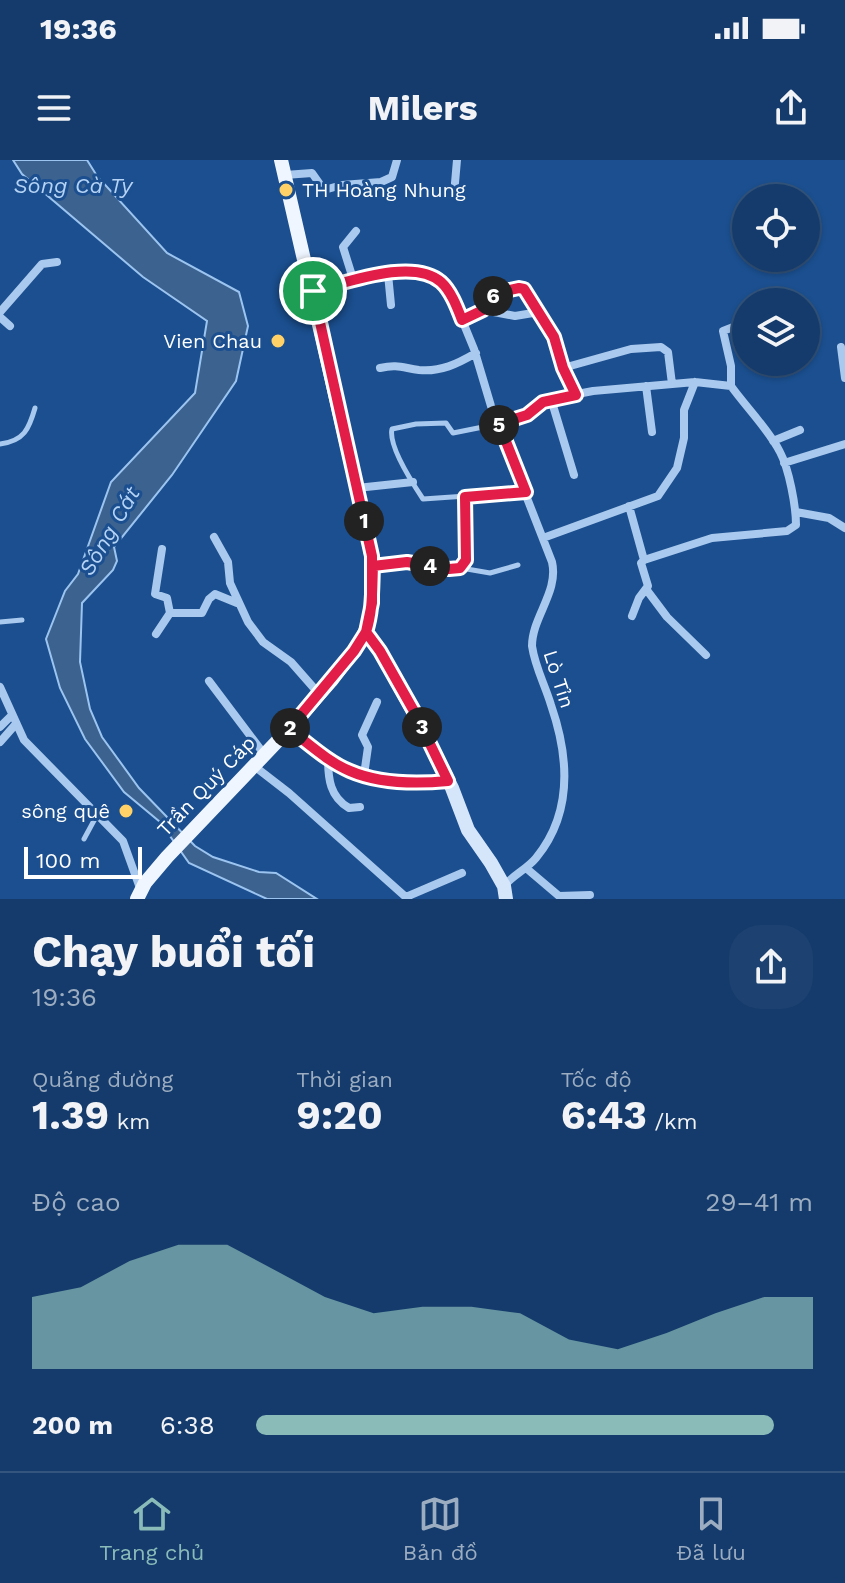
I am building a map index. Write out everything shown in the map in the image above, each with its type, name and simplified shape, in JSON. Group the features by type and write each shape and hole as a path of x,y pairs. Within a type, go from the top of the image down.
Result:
{"main road":[{"name":"Trần Quý Cáp","path":"139,895 167,857 320,695 366,632 371,613 373,566 283,167"}],"street":[{"path":"283,167 312,173 324,190 342,185 381,182 392,177 397,160"},
{"path":"455,183 457,160"},
{"path":"354,282 343,247 356,231"},
{"path":"10,326 0,315 42,264 57,262"},
{"name":"Lò Tỉn","path":"313,291 412,270 434,277 446,288 476,353 499,424 552,562 553,579 533,632 532,646 558,731 565,778 564,795 557,824 538,856 514,875 505,893"},
{"path":"388,274 391,305"},
{"path":"462,320 483,310 491,297 500,292 519,288 528,293 556,340 563,368 576,395"},
{"path":"483,310 515,316 539,312"},
{"path":"644,560 712,538 793,529 796,525 796,512 784,463 773,441 731,386 731,366 723,331 732,327"},
{"path":"563,368 631,349 661,347 668,352 672,384"},
{"path":"841,347 845,378"},
{"path":"380,368 400,365 420,370 440,370 450,368 476,353"},
{"path":"499,424 527,415 551,399 695,382 731,386"},
{"path":"543,538 658,496 676,471 684,438 684,410 695,382"},
{"path":"646,386 652,432"},
{"path":"551,399 574,475"},
{"path":"773,441 800,430"},
{"path":"784,463 845,444"},
{"path":"357,488 413,482"},
{"path":"373,566 407,562 460,568 466,560 465,497"},
{"path":"629,506 648,586 632,616"},
{"path":"796,512 829,518 845,528"},
{"path":"214,537 229,566 228,578 238,603 256,634 291,662 320,695"},
{"path":"156,634 170,613 167,598 155,594 162,549"},
{"path":"646,589 667,617 706,655"},
{"path":"170,613 202,613 215,594 238,603"},
{"path":"366,632 415,713 468,830 505,893"},
{"path":"209,681 259,760 289,793 407,898 462,873"},
{"path":"0,687 24,740 123,841 139,895"},
{"path":"364,775 368,747 362,735 377,702"},
{"path":"0,727 13,721"},
{"path":"0,742 13,721"},
{"path":"289,729 351,772 385,780 448,781"},
{"path":"328,758 328,777 335,796 349,808 360,807"},
{"path":"526,868 559,896 590,895"}],"lane":[{"path":"0,444 25,435 35,408"},
{"path":"499,424 453,433 446,423 416,424 392,429 390,434 395,450 425,500 526,492"},
{"path":"460,568 490,573 518,565"},
{"path":"0,622 22,620"},
{"path":"84,839 98,814"}],"water":[{"name":"Sông Cà Ty","path":"13,160 87,160 97,176 167,253 239,292 248,326 236,381 172,475 114,547 117,561 113,570 82,603 80,662 90,709 102,737 139,788 195,846 213,857 259,872 276,873 317,899 267,899 189,863 160,822 124,792 85,739 60,688 46,639 65,591 78,574 111,482 195,393 207,321 143,277 22,174"}],"place":[{"name":"TH Hoàng Nhung","path":"286,190"},
{"name":"Vien Chau","path":"278,341"},
{"name":"sông quê","path":"126,811"}],"route":[{"path":"313,291 372,556 372,603 366,632 354,651 289,729 351,772 385,780 448,781 415,713 366,632 371,613 372,603 373,566 407,562 460,568 466,560 465,497 526,492 499,424 527,415 543,402 576,395 563,368 554,337 524,289 500,292 487,301 483,310 462,320 442,282 421,271 396,272 313,291"}],"water label":[{"name":"Sông Cát","path":"109,531"}]}
